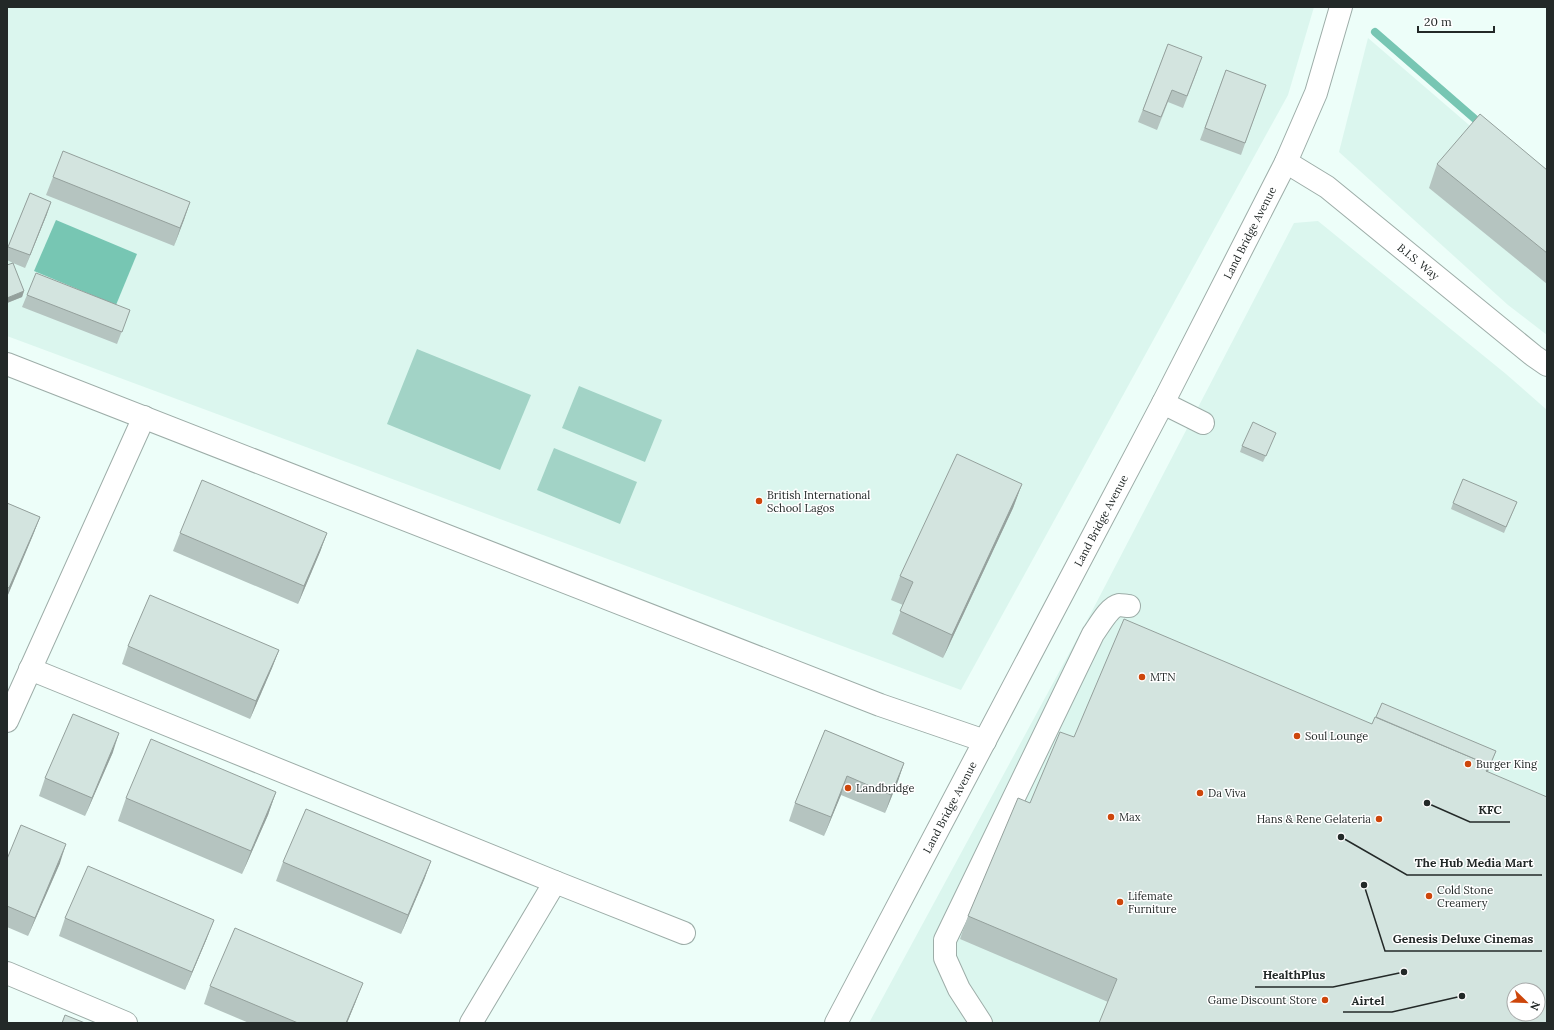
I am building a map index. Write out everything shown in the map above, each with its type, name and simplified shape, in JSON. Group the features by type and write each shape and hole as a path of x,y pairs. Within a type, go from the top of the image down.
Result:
{"street":[{"name":"Land Bridge Avenue","path":"836,1023 1163,403 1286,162 1316,93 1342,7"},
{"name":"B.I.S. Way","path":"1286,162 1327,187 1547,365"},
{"path":"7,364 880,705 985,741"},
{"path":"1163,403 1203,423"},
{"path":"7,721 144,417"},
{"path":"981,1023 959,989 945,958 945,940 1093,634 1103,619 1114,608 1120,605 1129,606"},
{"path":"30,668 684,933"},
{"path":"471,1023 555,882"},
{"path":"7,973 126,1023"}],"shaded area":[{"name":"British International School Lagos","path":"7,7 1314,7 1288,95 961,690 7,336"},
{"path":"1368,38 1547,192 1547,335 1508,305 1339,152"},
{"path":"56,220 137,254 116,305 34,271"},
{"path":"1318,221 1506,374 1547,410 1547,1023 869,1023 1091,613 1294,223"},
{"path":"417,349 531,395 500,470 387,424"},
{"path":"579,386 662,420 645,462 562,428"},
{"path":"554,448 637,482 620,524 537,490"}],"building":[{"path":"1168,44 1202,57 1187,96 1172,90 1161,117 1143,110"},
{"path":"1226,70 1266,85 1245,143 1205,128"},
{"path":"1480,114 1547,170 1547,253 1437,164"},
{"path":"63,151 190,202 180,228 53,177"},
{"path":"30,193 51,202 30,255 8,247"},
{"path":"13,263 24,291 7,298 7,265"},
{"path":"36,273 130,310 122,332 27,295"},
{"path":"1253,422 1276,433 1266,456 1242,446"},
{"path":"957,454 1022,484 952,635 900,611 913,582 900,576"},
{"path":"1463,479 1517,502 1506,527 1453,503"},
{"path":"202,480 327,533 304,586 180,533"},
{"path":"7,503 40,517 9,588 7,587"},
{"path":"150,595 279,650 256,701 128,646"},
{"path":"1124,619 1372,724 1375,717 1489,765 1486,771 1547,797 1547,1023 1099,1023 1117,979 968,916 1018,798 1030,803 1060,732 1074,737"},
{"path":"1382,703 1496,751 1487,772 1489,765 1376,717"},
{"path":"73,714 119,733 92,798 45,778"},
{"name":"Landbridge","path":"825,730 904,763 891,795 847,776 831,817 795,803"},
{"path":"151,739 276,792 251,851 126,798"},
{"path":"306,809 431,861 408,915 283,862"},
{"path":"21,825 66,844 35,918 7,906 7,859"},
{"path":"88,866 214,920 192,972 65,918"},
{"path":"235,928 363,983 346,1023 298,1023 210,986"},
{"path":"65,1015 85,1023 62,1023"}],"waterway":[{"path":"1375,32 1483,126"}],"place":[{"name":"British International School Lagos","path":"759,501"},
{"name":"MTN","path":"1142,677"},
{"name":"Soul Lounge","path":"1297,736"},
{"name":"Burger King","path":"1468,764"},
{"name":"Landbridge","path":"848,788"},
{"name":"Da Viva","path":"1200,793"},
{"name":"KFC","path":"1427,803"},
{"name":"Max","path":"1111,817"},
{"name":"Hans & Rene Gelateria","path":"1379,819"},
{"name":"The Hub Media Mart","path":"1341,837"},
{"name":"Genesis Deluxe Cinemas","path":"1364,885"},
{"name":"Cold Stone Creamery","path":"1429,896"},
{"name":"Lifemate Furniture","path":"1120,902"},
{"name":"HealthPlus","path":"1404,972"},
{"name":"Airtel","path":"1462,996"},
{"name":"Game Discount Store","path":"1325,1000"}]}
